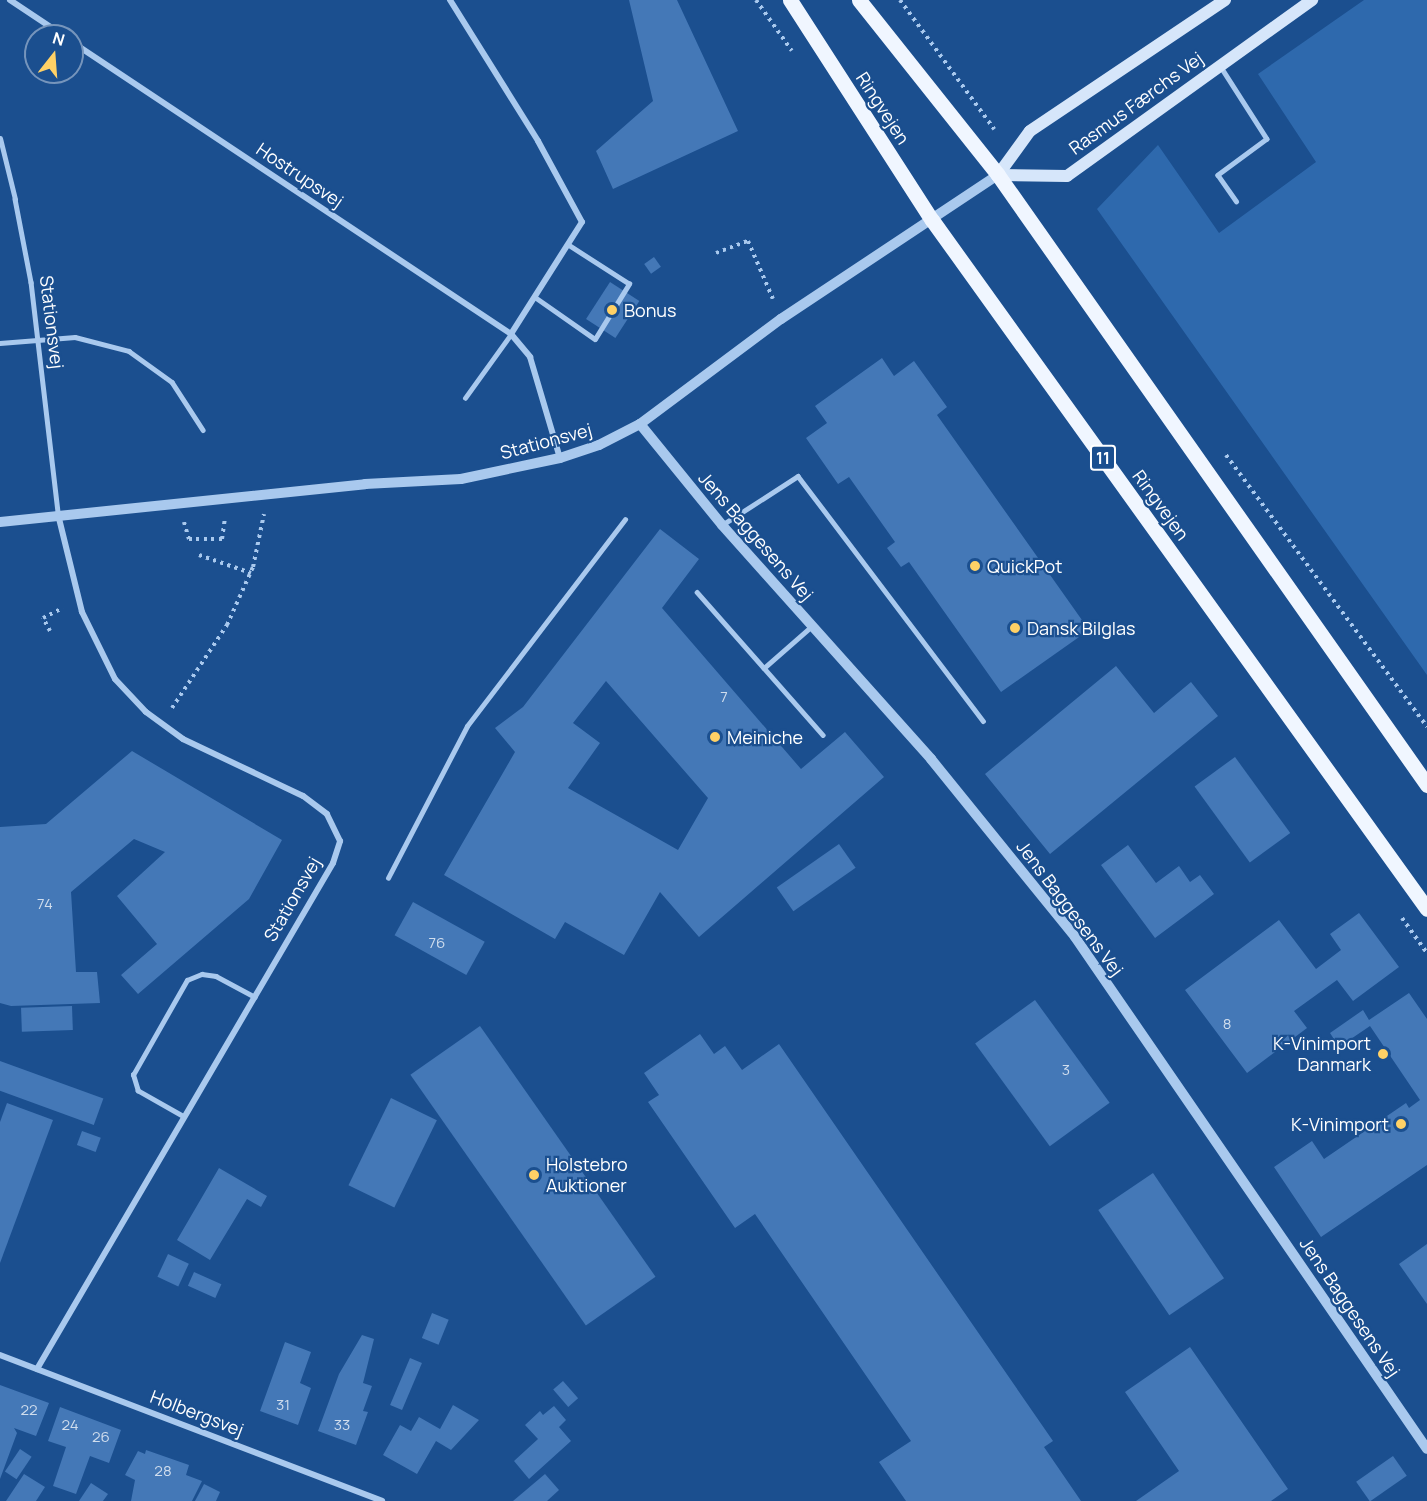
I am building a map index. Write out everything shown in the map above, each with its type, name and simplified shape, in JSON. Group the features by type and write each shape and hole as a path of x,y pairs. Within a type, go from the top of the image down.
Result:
{"main road":[{"name":"Ringvejen","path":"790,0 932,220 1427,909"},
{"path":"859,0 998,175 1427,785"},
{"name":"Rasmus Færchs Vej","path":"998,175 1030,131 1225,0"},
{"name":"Rasmus Færchs Vej","path":"998,175 1067,176 1312,0"}],"street":[{"path":"10,0 46,24"},
{"path":"450,0 538,141 582,222 511,334"},
{"name":"Hostrupsvej","path":"84,50 511,334 530,357 560,458"},
{"name":"Stationsvej","path":"0,138 15,199"},
{"name":"Stationsvej","path":"0,522 58,513 266,493 461,479 560,458 599,445 640,424 781,319 998,175"},
{"name":"Jens Baggesens Vej","path":"640,424 722,525 931,759 1075,937 1427,1449"},
{"name":"Stationsvej","path":"37,1369 333,863 340,841 327,814 303,796 183,739 162,723 115,679 95,642 79,599 58,513"},
{"name":"Holbergsvej","path":"0,1355 382,1501"}],"lane":[{"path":"1220,64 1267,139 1218,175 1236,201"},
{"name":"Stationsvej","path":"15,199 38,337 58,513"},
{"path":"535,297 595,339 629,284 568,245"},
{"path":"465,398 511,334"},
{"path":"0,343 38,337 75,337 129,351 172,382 202,430"},
{"path":"722,525 798,476 983,721"},
{"path":"388,878 467,726 624,519"},
{"path":"697,592 823,735"},
{"path":"764,669 812,626"},
{"path":"184,1117 138,1091 133,1075 187,980 202,974 216,976 255,997"}],"path":[{"path":"716,253 748,241 781,319"},
{"path":"162,723 227,625 251,573 262,530 266,493"},
{"path":"178,502 189,539 222,538 229,497"},
{"path":"199,555 251,573"},
{"path":"50,631 44,618 79,599"}],"shaded area":[{"path":"1364,0 1427,0 1427,675 1097,209 1158,145 1219,233 1316,162 1258,74"}],"building":[{"path":"629,0 677,0 738,131 613,189 596,151 653,101"},
{"path":"654,257 661,267 651,274 644,264"},
{"name":"Bonus","path":"610,282 639,301 615,338 586,319"},
{"path":"882,358 894,376 914,361 947,407 937,415 1089,630 1001,692 909,562 901,567 887,548 895,542 849,477 838,484 806,438 827,423 815,406"},
{"name":"Meiniche","path":"660,529 699,559 662,608 801,769 845,732 884,777 699,937 660,892 624,955 565,922 555,939 444,875 515,752 495,728 523,707","holes":["606,681 708,798 678,850 568,788 600,743 573,723"]},
{"path":"1116,666 1154,713 1191,682 1218,716 1050,854 985,774"},
{"path":"132,751 282,840 249,899 138,994 121,975 157,944 117,896 165,852 134,839 71,892 76,972 97,972 100,1003 11,1006 0,1003 0,827 46,824"},
{"path":"1235,757 1290,833 1250,862 1195,786"},
{"path":"839,844 856,868 793,911 777,888"},
{"path":"1128,845 1156,883 1179,866 1190,882 1200,875 1214,894 1155,938 1101,865"},
{"path":"413,902 485,942 466,975 395,935"},
{"path":"1359,913 1399,967 1353,1001 1337,980 1294,1011 1307,1028 1247,1073 1185,990 1279,920 1316,969 1341,950 1330,934"},
{"name":"K-Vinimport","path":"1409,993 1427,1019 1427,1165 1321,1237 1274,1167 1312,1141 1324,1159 1406,1103 1409,1108 1420,1100 1370,1026 1339,1047 1330,1033 1363,1010 1369,1020"},
{"path":"1035,1000 1110,1103 1050,1146 975,1043"},
{"path":"72,1006 73,1030 22,1032 21,1008"},
{"name":"Holstebro Auktioner","path":"480,1026 656,1277 586,1325 410,1075"},
{"path":"700,1034 714,1054 725,1046 742,1070 779,1044 1053,1441 1044,1447 1081,1501 906,1501 879,1462 911,1441 755,1214 735,1228 648,1102 659,1095 644,1073"},
{"path":"0,1061 103,1099 94,1125 0,1091"},
{"path":"391,1098 437,1120 394,1208 348,1185"},
{"path":"7,1103 53,1120 0,1263 0,1122"},
{"path":"82,1131 101,1138 96,1152 77,1145"},
{"path":"219,1168 267,1196 261,1207 247,1199 210,1260 177,1240"},
{"path":"1153,1173 1224,1278 1169,1315 1098,1210"},
{"path":"1427,1244 1427,1304 1399,1264"},
{"path":"168,1254 189,1264 178,1286 157,1277"},
{"path":"194,1272 221,1284 215,1298 188,1286"},
{"path":"432,1313 449,1320 439,1345 422,1338"},
{"path":"362,1335 374,1339 363,1383 372,1386 363,1411 368,1412 356,1445 318,1431 339,1374"},
{"path":"285,1342 311,1352 300,1383 311,1388 298,1425 260,1411"},
{"path":"1190,1347 1288,1489 1271,1501 1136,1501 1179,1471 1125,1392"},
{"path":"410,1358 422,1363 402,1410 390,1405"},
{"path":"563,1381 578,1398 568,1407 553,1390"},
{"path":"0,1385 49,1403 36,1436 14,1428 17,1433 0,1479"},
{"path":"453,1405 479,1420 451,1450 436,1441 417,1474 383,1455 400,1425 411,1431 419,1417 440,1429"},
{"path":"554,1406 566,1420 559,1427 571,1441 529,1479 514,1461 538,1439 525,1425 540,1411 543,1415"},
{"path":"60,1407 121,1430 109,1463 90,1456 76,1494 53,1486 66,1447 48,1441"},
{"path":"20,1449 32,1457 17,1479 5,1471"},
{"path":"146,1450 189,1465 186,1475 202,1481 192,1501 131,1501 135,1480 125,1475 138,1451 145,1454"},
{"path":"1393,1456 1407,1476 1371,1501 1356,1482"},
{"path":"24,1474 45,1487 36,1501 6,1501"},
{"path":"545,1474 559,1490 547,1501 513,1501"},
{"path":"91,1483 108,1494 103,1501 79,1501"},
{"path":"204,1484 220,1492 216,1501 195,1501"}],"place":[{"name":"Bonus","path":"612,310"},
{"name":"QuickPot","path":"975,566"},
{"name":"Dansk Bilglas","path":"1015,628"},
{"name":"Meiniche","path":"715,737"},
{"name":"K-Vinimport Danmark","path":"1383,1054"},
{"name":"K-Vinimport","path":"1401,1124"},
{"name":"Holstebro Auktioner","path":"534,1175"}]}
